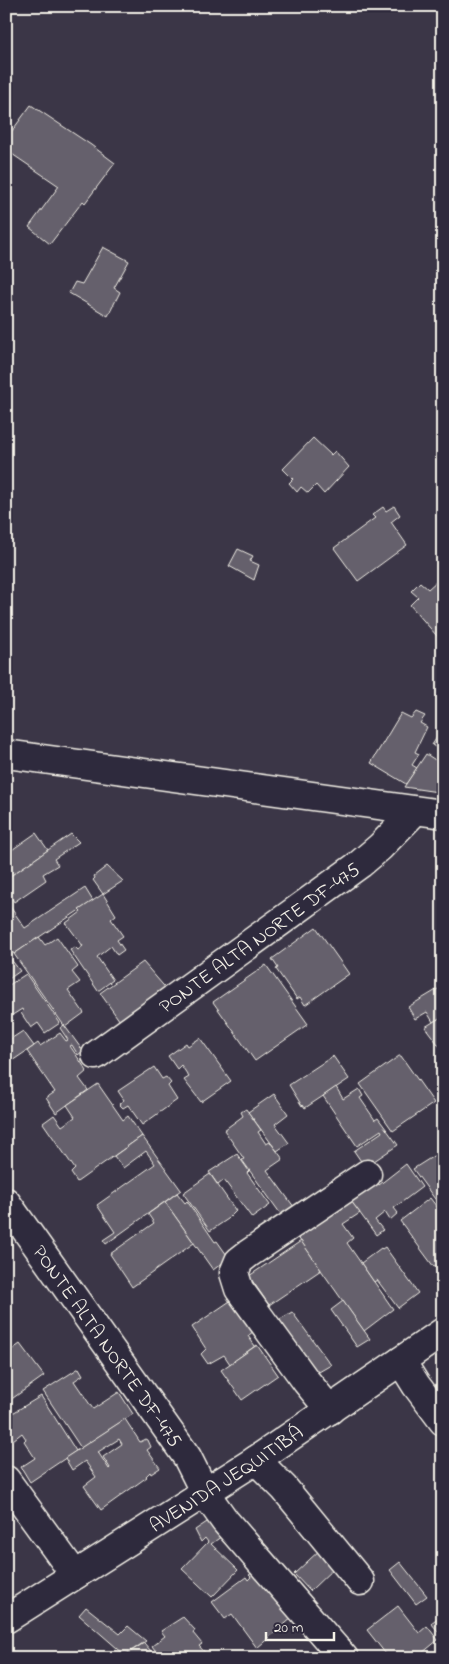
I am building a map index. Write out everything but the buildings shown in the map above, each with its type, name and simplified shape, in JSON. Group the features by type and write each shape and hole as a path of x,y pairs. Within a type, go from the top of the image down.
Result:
{"street":[{"path":"6,754 443,814"},
{"name":"PONTE ALTA NORTE DF-475","path":"96,1055 360,864 380,847 415,811"},
{"path":"330,1410 238,1289 234,1273 239,1261 248,1254 367,1174"},
{"name":"PONTE ALTA NORTE DF-475","path":"6,1202 187,1457 205,1493 225,1521 344,1658"},
{"name":"AVENIDA JEQUITIBÁ","path":"6,1619 256,1460 443,1332"},
{"path":"401,1362 443,1421"},
{"path":"256,1460 284,1488 360,1580"},
{"path":"6,1480 75,1575"}]}
